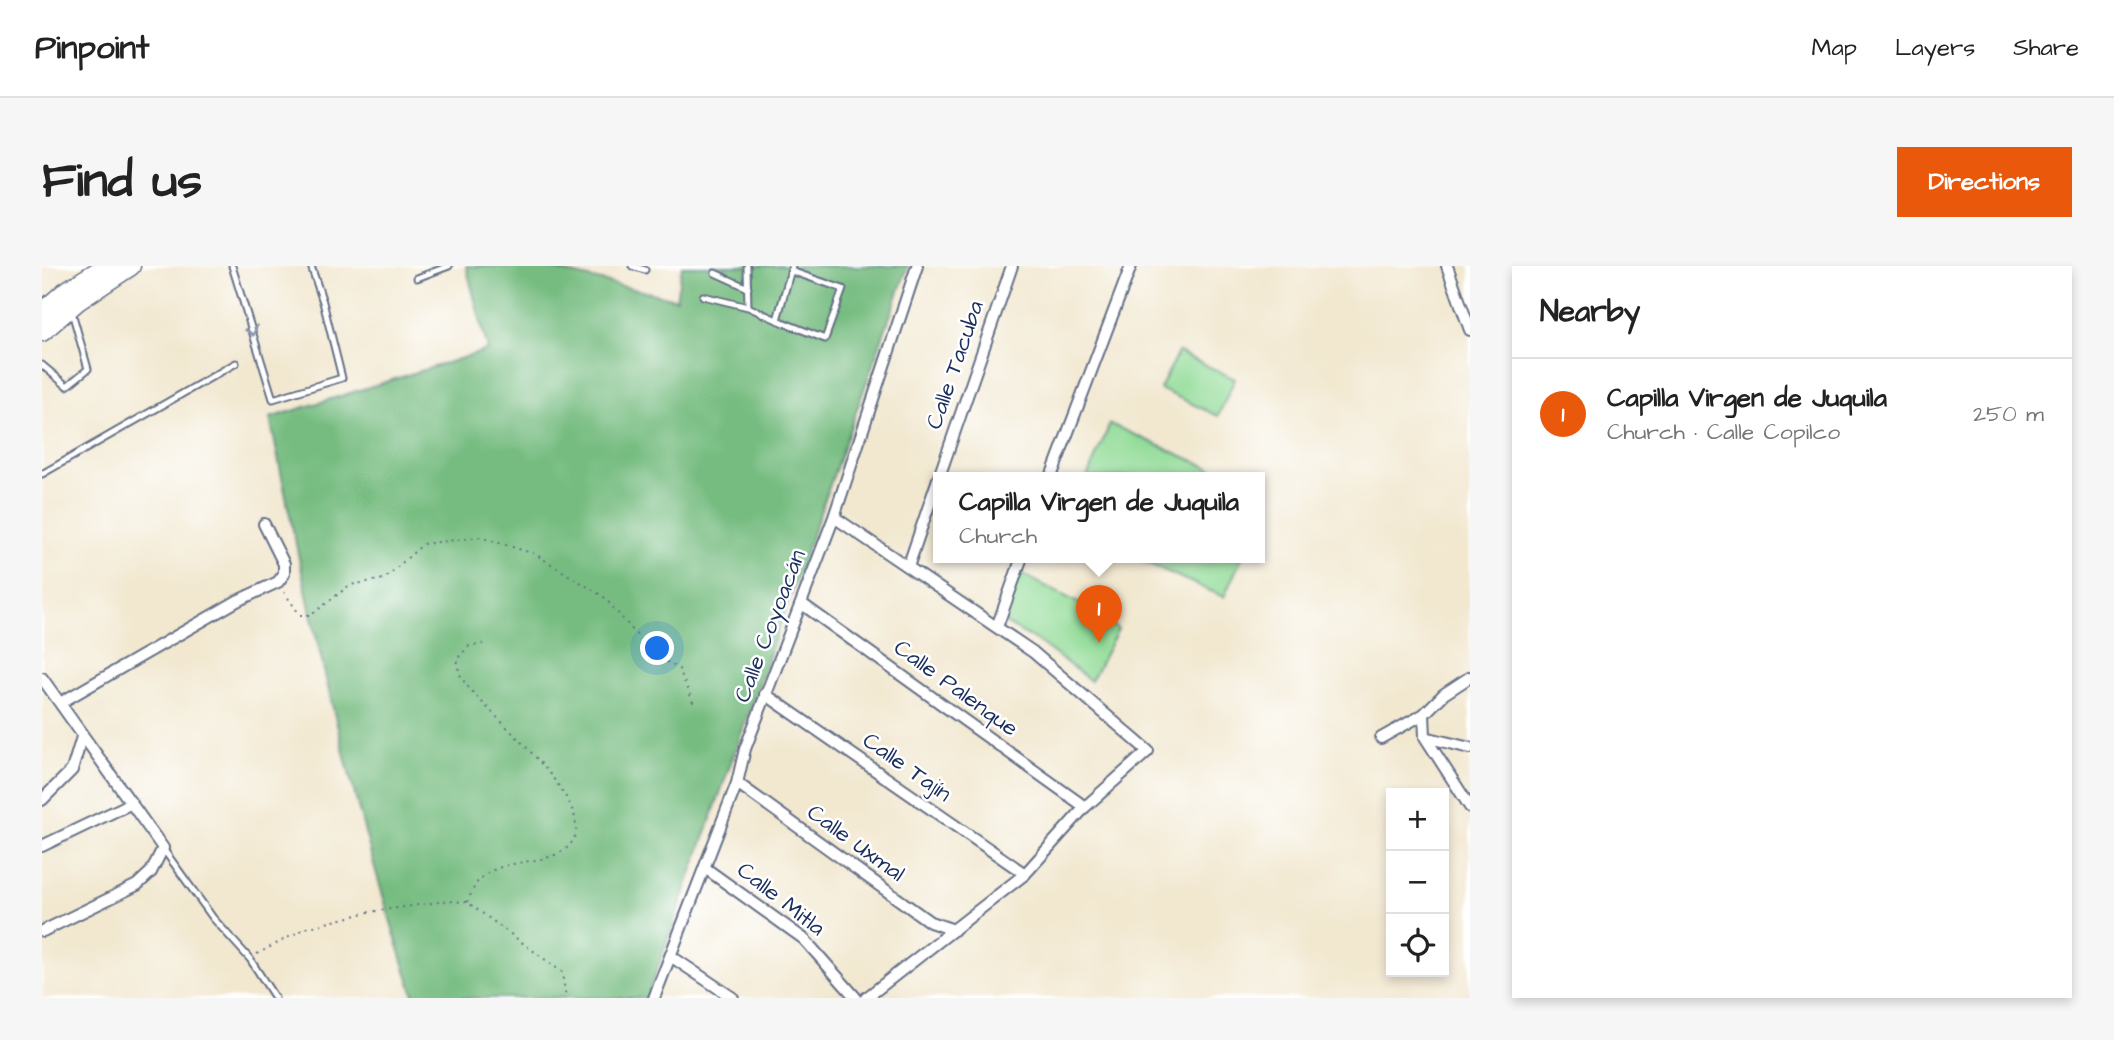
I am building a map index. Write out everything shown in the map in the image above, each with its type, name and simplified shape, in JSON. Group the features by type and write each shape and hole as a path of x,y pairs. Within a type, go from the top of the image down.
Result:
{"main road":[{"path":"42,312 66,291 106,266"},
{"path":"42,332 71,307 131,266"}],"street":[{"name":"Calle Coyoacán","path":"654,998 737,783 745,749 765,694 834,517 917,266"},
{"name":"Calle Tacuba","path":"940,472 1012,266"},
{"path":"1053,472 1130,266"},
{"path":"1447,266 1470,330"},
{"name":"Calle Tacuba","path":"908,567 933,493"},
{"path":"834,517 1033,652 1148,751 1085,807 1025,873 866,998"},
{"path":"60,703 281,578 284,564 264,524"},
{"path":"997,627 1020,563"},
{"name":"Calle Palenque","path":"802,604 1085,807"},
{"path":"1381,738 1424,714 1444,694 1470,677"},
{"path":"43,931 137,885 151,872 163,848 60,703 44,686"},
{"name":"Calle Tajín","path":"765,694 1025,873"},
{"path":"1424,714 1425,737 1470,807"},
{"path":"42,800 72,770 82,737"},
{"path":"1425,737 1470,748"},
{"name":"Calle Uxmal","path":"737,783 930,922 954,930"},
{"path":"42,846 132,803"},
{"name":"Calle Mitla","path":"705,868 804,939 856,998"},
{"path":"672,957 733,998"}],"lane":[{"path":"232,266 273,399 342,378 311,266"},
{"path":"417,278 449,266"},
{"path":"632,266 645,270"},
{"path":"747,266 748,307"},
{"path":"702,296 748,307 776,320 825,339 843,289 792,268 776,320"},
{"path":"715,274 748,288"},
{"path":"42,365 67,386 88,369 71,307"},
{"path":"42,474 236,363"},
{"path":"163,848 213,918 250,958 275,998"}],"path":[{"path":"281,578 300,615 312,615 350,585 384,579 423,544 480,537 535,554 604,597 653,654 679,669 695,707"},
{"path":"467,902 479,879 498,867 559,853 573,841 577,824 569,803 538,760 463,680 456,660 469,646 488,643"},
{"path":"250,958 273,944 318,925 369,912 446,901 467,902 562,972 566,998"}],"green space":[{"path":"466,266 539,266 676,299 682,266 908,266 647,998 415,998 392,927 352,783 300,564 270,418 488,350"},
{"path":"1178,352 1235,379 1218,416 1160,389"},
{"path":"1110,424 1219,472 1089,472"},
{"path":"1148,563 1239,563 1224,597"},
{"path":"1020,573 1086,607 1118,629 1091,681 1036,640 1003,622"}],"place":[{"name":"Capilla Virgen de Juquila","path":"1099,643"}]}
